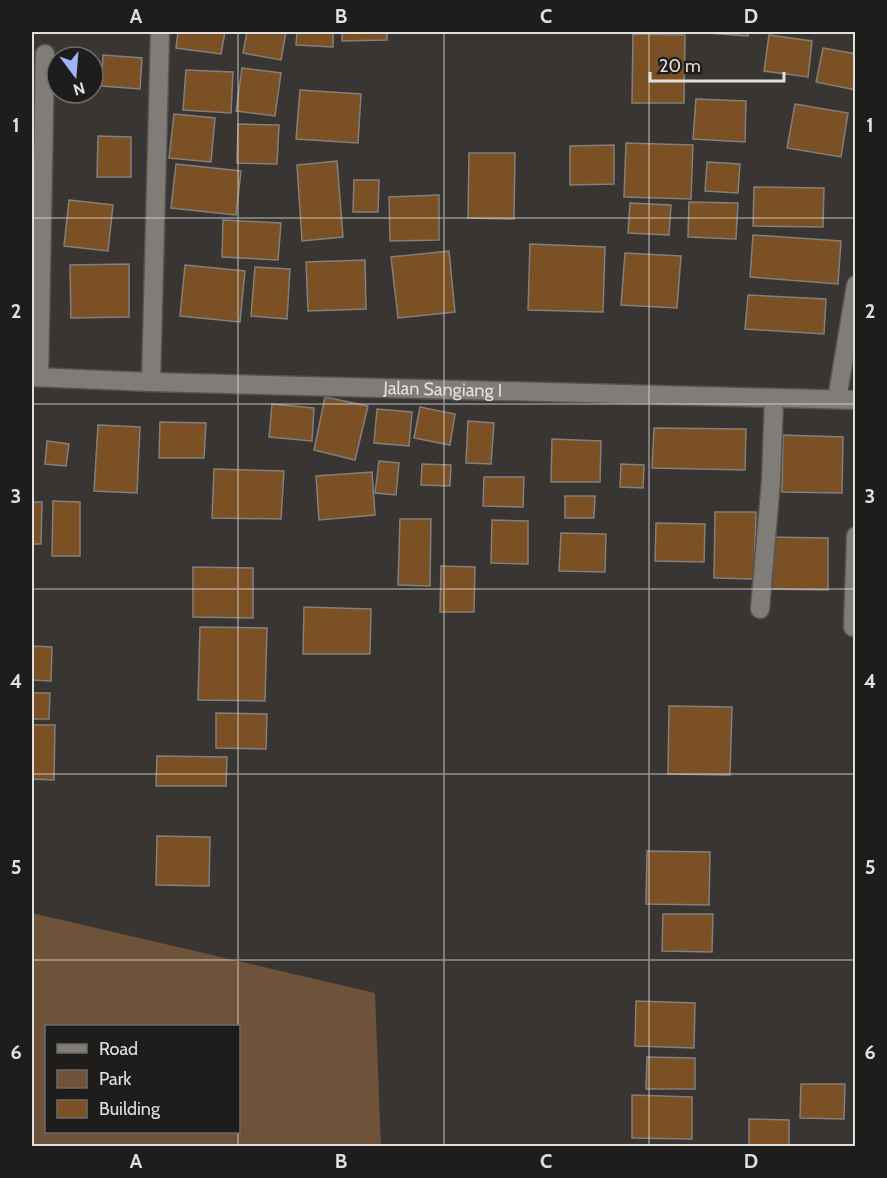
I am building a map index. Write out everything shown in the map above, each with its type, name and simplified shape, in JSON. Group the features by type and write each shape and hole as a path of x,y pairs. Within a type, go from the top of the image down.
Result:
{"street":[{"path":"151,382 160,32"},
{"path":"35,377 45,54"},
{"path":"837,399 855,285"},
{"name":"Jalan Sangiang I","path":"35,377 855,400"},
{"path":"760,609 771,481 774,398"},
{"path":"853,627 855,536"}],"green space":[{"path":"32,913 375,993 381,1146 32,1146"}],"building":[{"path":"178,32 225,32 221,54 176,48"},
{"path":"247,32 286,32 281,60 243,53"},
{"path":"297,32 333,32 333,47 296,45"},
{"path":"342,32 387,32 387,40 342,41"},
{"path":"748,32 748,36 707,33"},
{"path":"633,34 685,35 684,103 632,103"},
{"path":"769,35 812,41 808,77 764,71"},
{"path":"823,48 856,54 856,90 816,82"},
{"path":"105,55 142,58 140,89 105,86"},
{"path":"242,68 281,73 275,116 236,111"},
{"path":"186,70 233,72 231,113 183,110"},
{"path":"300,90 361,94 358,143 296,139"},
{"path":"696,99 746,101 745,142 693,139"},
{"path":"795,104 848,113 841,157 787,148"},
{"path":"174,114 215,118 211,162 169,158"},
{"path":"238,124 279,125 277,164 237,163"},
{"path":"98,136 131,137 131,177 97,177"},
{"path":"626,143 693,145 691,199 624,197"},
{"path":"614,145 614,184 570,185 570,146"},
{"path":"469,153 515,153 514,219 468,218"},
{"path":"337,161 343,237 302,241 297,165"},
{"path":"707,162 740,164 738,193 705,191"},
{"path":"176,164 241,171 236,215 171,208"},
{"path":"354,180 379,180 378,212 353,212"},
{"path":"754,187 824,188 823,227 753,226"},
{"path":"439,195 439,240 390,241 389,197"},
{"path":"69,200 113,205 108,251 64,246"},
{"path":"689,202 738,203 736,239 688,237"},
{"path":"630,203 671,205 669,235 628,233"},
{"path":"223,220 281,223 278,260 222,257"},
{"path":"753,235 841,241 838,284 750,277"},
{"path":"530,244 605,247 603,312 528,310"},
{"path":"449,251 455,312 398,318 391,257"},
{"path":"625,253 681,256 677,308 621,305"},
{"path":"365,260 366,309 308,311 306,262"},
{"path":"129,264 129,317 71,318 70,265"},
{"path":"185,265 245,271 240,322 180,316"},
{"path":"255,267 290,269 287,319 251,316"},
{"path":"748,295 826,299 824,334 745,329"},
{"path":"325,397 368,406 355,460 314,450"},
{"path":"272,404 314,408 312,441 269,437"},
{"path":"420,407 455,414 450,445 414,438"},
{"path":"377,409 412,412 409,446 374,443"},
{"path":"468,421 494,423 491,464 466,463"},
{"path":"160,422 206,423 204,458 159,458"},
{"path":"98,425 140,427 137,493 94,491"},
{"path":"654,428 746,429 745,470 652,468"},
{"path":"783,435 843,437 842,493 782,492"},
{"path":"552,439 601,441 600,482 551,482"},
{"path":"47,441 69,444 66,466 45,464"},
{"path":"379,461 399,463 396,495 375,493"},
{"path":"422,464 451,465 450,486 421,485"},
{"path":"621,464 644,465 643,488 620,487"},
{"path":"214,469 284,471 281,519 212,518"},
{"path":"372,472 375,515 319,520 316,476"},
{"path":"484,477 524,477 523,507 483,506"},
{"path":"565,496 595,496 594,518 565,518"},
{"path":"53,501 80,502 80,556 52,556"},
{"path":"32,502 42,502 41,544 32,544"},
{"path":"715,512 756,512 754,579 714,578"},
{"path":"400,519 431,519 430,586 398,585"},
{"path":"492,520 528,521 528,564 491,563"},
{"path":"656,523 705,524 704,562 655,561"},
{"path":"561,533 606,534 605,572 559,571"},
{"path":"770,537 828,538 828,590 769,589"},
{"path":"441,566 475,567 474,612 440,612"},
{"path":"193,567 253,568 253,618 193,617"},
{"path":"304,607 371,609 370,654 303,654"},
{"path":"200,627 267,628 265,701 198,700"},
{"path":"32,646 52,647 51,681 32,680"},
{"path":"32,693 50,693 49,719 32,719"},
{"path":"669,706 732,707 730,775 668,774"},
{"path":"216,713 267,714 266,749 216,748"},
{"path":"32,725 55,725 54,780 32,779"},
{"path":"157,756 227,757 226,786 156,786"},
{"path":"157,836 210,837 209,886 156,885"},
{"path":"647,851 710,852 709,905 646,904"},
{"path":"663,914 713,914 712,952 662,951"},
{"path":"636,1001 695,1003 694,1048 635,1046"},
{"path":"647,1057 695,1058 695,1089 646,1089"},
{"path":"801,1084 845,1084 844,1119 800,1118"},
{"path":"632,1095 692,1097 692,1139 632,1138"},
{"path":"749,1119 789,1120 789,1146 749,1146"}]}
